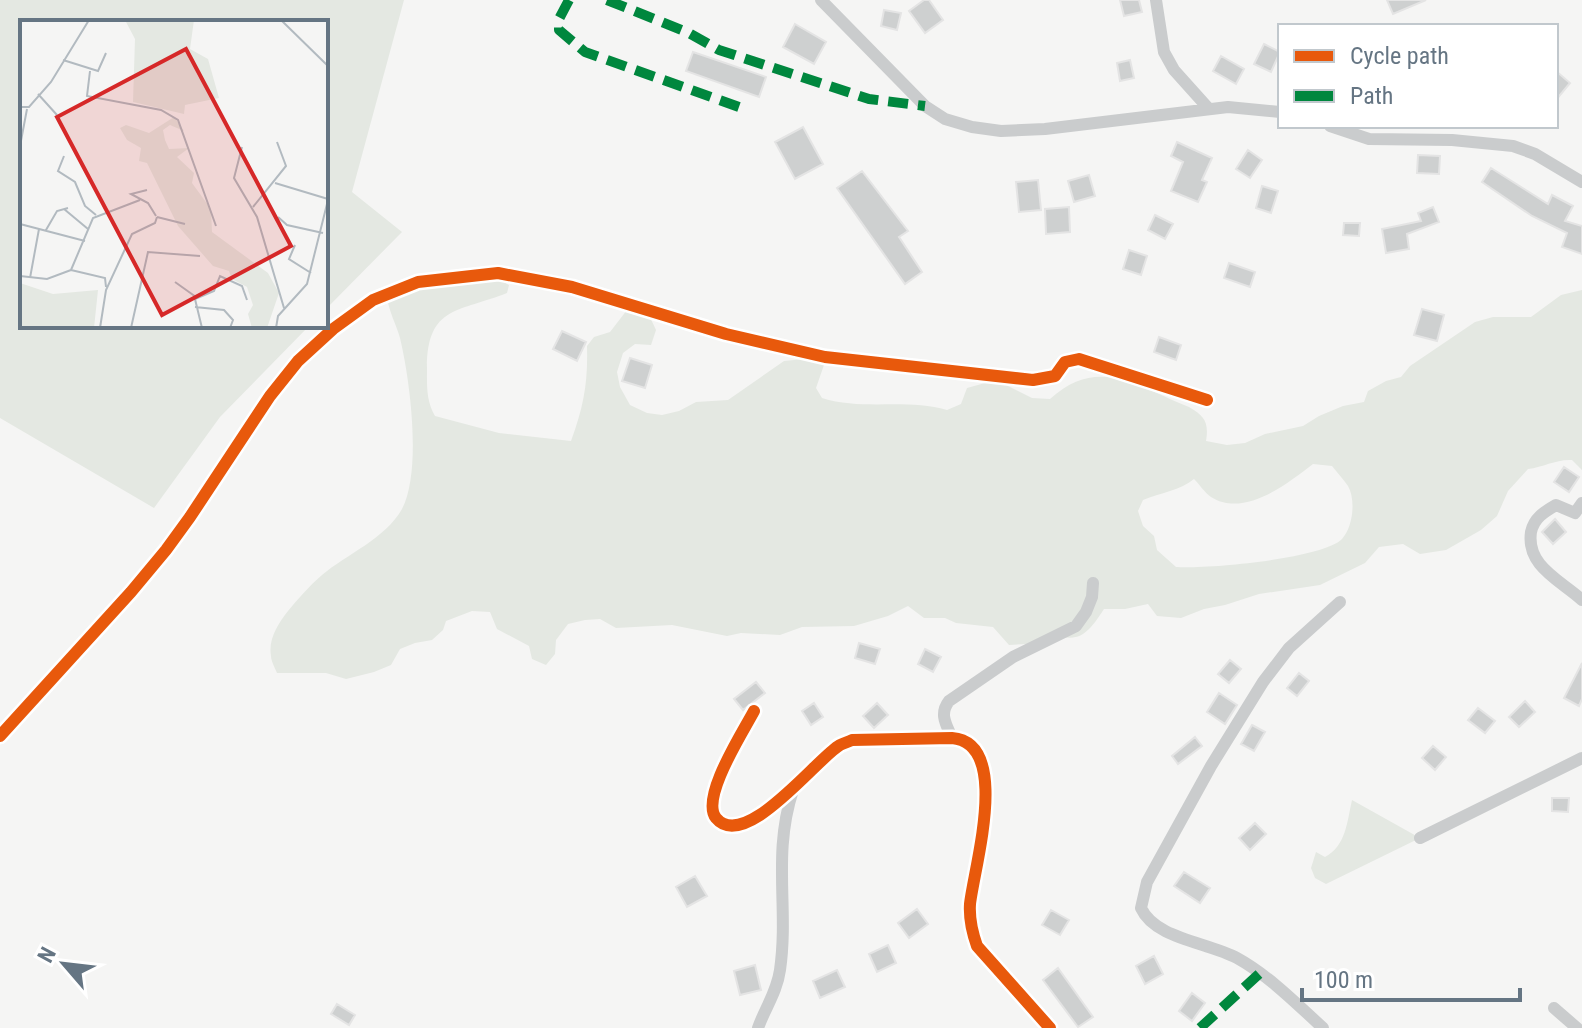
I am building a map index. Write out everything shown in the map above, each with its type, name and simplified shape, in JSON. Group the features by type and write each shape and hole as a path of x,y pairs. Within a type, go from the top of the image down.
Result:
{"street":[{"path":"821,0 925,106 945,119 972,127 1001,131 1045,129 1228,107 1278,112"},
{"path":"1156,0 1164,52 1174,70 1209,109"},
{"path":"1336,128 1369,139 1452,140 1513,146 1535,154 1582,182"},
{"path":"0,736 166,550 270,396 298,361 333,329 373,300 418,282 498,273 572,287 739,338 825,357 1033,380 1055,376 1065,362 1079,359 1207,400"},
{"path":"1582,503 1575,513 1556,505 1541,513 1533,525 1530,543 1535,561 1582,600"},
{"path":"952,738 943,719 943,709 949,701 1013,657 1076,626 1092,597 1093,583"},
{"path":"1323,1028 1253,968 1235,957 1153,926 1141,908 1147,882 1211,766 1263,682 1289,648 1340,602"},
{"path":"754,711 717,782 711,805 715,818 726,825 741,825 793,790 839,745 852,740 952,738 963,739 973,746 981,757 985,772 984,815 970,906 971,930 977,946 1050,1028"},
{"path":"1420,838 1582,758"},
{"path":"758,1028 777,989 781,969 781,856 784,817 793,790"},
{"path":"1554,1008 1577,1028"}],"shaded area":[{"path":"0,0 404,0 352,192 402,232 328,307 328,20 20,20 20,328 307,328 220,417 154,508 0,418"},
{"path":"500,280 509,285 507,293 461,308 440,322 433,332 427,368 429,399 435,416 499,433 571,441 584,394 587,346 594,337 610,332 627,310 649,315 656,330 651,345 635,344 623,353 617,372 620,387 630,405 647,413 662,415 696,402 728,400 784,361 804,359 825,362 816,388 822,398 853,404 916,405 947,410 961,404 967,388 985,383 1002,383 1032,398 1050,399 1085,379 1118,379 1194,410 1205,421 1206,441 1227,445 1245,443 1265,434 1303,426 1343,406 1364,402 1368,391 1401,377 1410,366 1475,322 1493,317 1531,317 1561,295 1582,290 1582,470 1572,460 1528,469 1508,491 1497,516 1481,530 1446,550 1420,554 1403,544 1379,547 1365,563 1320,585 1259,594 1181,618 1157,616 1148,604 1104,609 1089,629 1077,637 1062,637 1053,633 1027,644 1009,645 993,627 956,623 945,618 924,618 908,606 888,616 854,626 802,627 780,635 741,633 727,636 672,625 616,628 600,619 568,624 556,640 555,654 546,665 532,659 529,646 497,629 490,612 472,611 446,621 443,630 432,640 400,649 391,665 374,672 346,679 326,673 277,673 271,658 272,638 288,611 317,579 376,538 402,509 412,472 412,425 404,356 387,297 425,284","holes":["1313,464 1332,466 1348,486 1353,506 1351,521 1342,539 1312,552 1236,564 1176,567 1157,550 1154,536 1143,526 1138,511 1143,500 1177,489 1194,479 1211,497 1237,504 1265,496"]},
{"path":"1352,800 1420,838 1326,884 1315,878 1311,868 1316,852 1325,857 1337,847 1347,825"}],"building":[{"path":"924,0 929,0 943,20 925,33 909,11"},
{"path":"1120,0 1139,0 1142,12 1124,16"},
{"path":"1387,0 1426,0 1393,14"},
{"path":"884,10 901,13 897,30 881,26"},
{"path":"795,24 826,42 814,64 783,47"},
{"path":"1264,44 1278,51 1271,72 1254,64"},
{"path":"693,52 766,77 759,97 686,71"},
{"path":"1221,56 1244,69 1236,84 1213,71"},
{"path":"1130,60 1134,78 1120,81 1117,63"},
{"path":"1558,73 1570,83 1558,98"},
{"path":"803,127 823,164 795,179 775,142"},
{"path":"1177,142 1212,158 1202,180 1207,182 1198,202 1171,191 1183,162 1171,156"},
{"path":"1248,150 1262,160 1250,178 1236,169"},
{"path":"1418,155 1440,156 1439,174 1417,173"},
{"path":"1491,168 1548,204 1552,195 1573,206 1565,221 1582,226 1582,254 1562,247 1567,233 1532,216 1482,182"},
{"path":"862,171 908,231 899,237 922,272 905,284 837,188"},
{"path":"1089,175 1095,196 1074,202 1068,181"},
{"path":"1038,180 1041,210 1019,212 1016,182"},
{"path":"1262,186 1278,191 1271,213 1256,208"},
{"path":"1069,207 1070,232 1046,234 1045,209"},
{"path":"1433,207 1439,222 1407,234 1409,249 1386,253 1382,229 1421,221 1418,213"},
{"path":"1155,215 1173,224 1165,239 1148,230"},
{"path":"1344,223 1360,223 1359,236 1343,235"},
{"path":"1129,250 1147,256 1141,275 1123,269"},
{"path":"1229,263 1255,272 1250,287 1224,278"},
{"path":"1422,309 1444,315 1437,341 1414,335"},
{"path":"562,331 586,342 577,361 553,349"},
{"path":"1159,337 1181,345 1176,360 1154,352"},
{"path":"630,358 652,365 645,388 622,381"},
{"path":"1564,467 1579,477 1569,492 1554,482"},
{"path":"1555,519 1566,532 1553,544 1542,532"},
{"path":"859,643 880,649 875,664 855,658"},
{"path":"925,649 941,657 933,672 918,664"},
{"path":"1230,660 1241,669 1229,683 1218,674"},
{"path":"1582,663 1582,699 1579,706 1564,698"},
{"path":"1299,673 1309,681 1297,696 1287,688"},
{"path":"756,682 765,693 743,710 734,699"},
{"path":"1219,693 1237,705 1225,724 1207,712"},
{"path":"1525,701 1535,712 1519,727 1509,717"},
{"path":"814,703 823,717 811,725 802,711"},
{"path":"877,703 888,715 874,728 863,716"},
{"path":"1478,708 1495,721 1485,733 1468,720"},
{"path":"1252,725 1265,732 1254,751 1241,744"},
{"path":"1195,737 1202,746 1178,764 1172,756"},
{"path":"1433,746 1446,757 1435,770 1422,758"},
{"path":"1552,798 1569,798 1568,812 1552,811"},
{"path":"1255,823 1266,834 1250,850 1239,838"},
{"path":"1184,872 1210,888 1200,903 1174,886"},
{"path":"695,876 707,896 687,907 676,887"},
{"path":"917,909 928,924 909,938 898,923"},
{"path":"1051,910 1069,920 1060,935 1042,925"},
{"path":"888,945 896,963 877,972 869,954"},
{"path":"1154,956 1163,974 1145,984 1136,966"},
{"path":"755,965 761,990 740,995 734,971"},
{"path":"1058,968 1093,1017 1078,1027 1043,980"},
{"path":"837,970 845,987 820,998 813,981"},
{"path":"1192,993 1205,1003 1192,1021 1179,1011"},
{"path":"337,1004 355,1015 349,1025 331,1014"}],"marked path":[{"path":"569,0 559,19 559,30 585,52 742,108"},
{"path":"607,0 689,33 719,50 869,99 925,106"},
{"path":"1200,1028 1260,973"}],"cycle path":[{"path":"0,736 166,550 270,396 298,361 333,329 373,300 418,282 498,273 572,287 726,334 825,357 1033,380 1055,376 1065,362 1079,359 1207,400"},
{"path":"754,711 725,765 714,796 716,818 729,825 745,823 762,813 830,753 852,740 952,738 970,745 981,761 985,783 982,837 970,904 974,936 977,946 1050,1028"}]}
